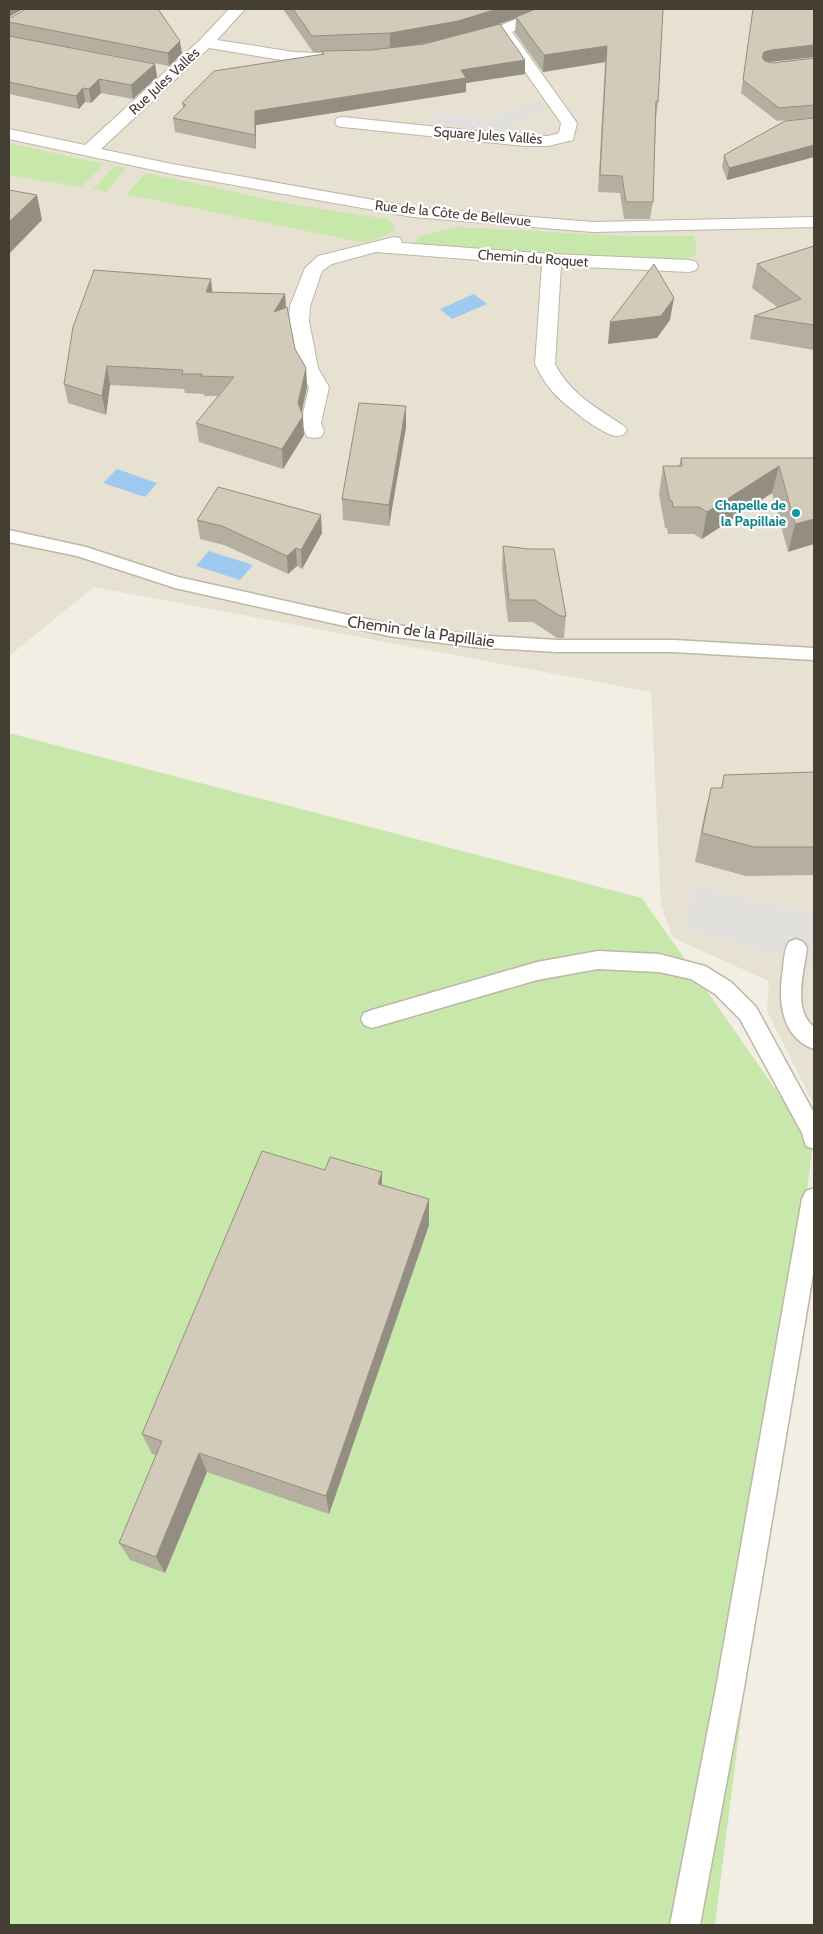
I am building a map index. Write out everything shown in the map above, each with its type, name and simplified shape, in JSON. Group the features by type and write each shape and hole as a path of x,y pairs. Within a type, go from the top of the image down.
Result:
{"street":[{"name":"Rue Jules Vallès","path":"90,151 206,43 237,9"},
{"path":"458,44 503,30 553,9"},
{"name":"Square Jules Vallès","path":"343,122 525,141 548,141 566,136 569,123 503,30"},
{"path":"206,43 294,57 352,59"},
{"path":"151,68 173,72"},
{"name":"Rue de la Côte de Bellevue","path":"9,134 243,183 413,212 593,227 814,222"},
{"path":"314,432 311,423 319,387 308,368 299,321 300,306 314,268 325,260 399,240 413,212"},
{"name":"Chemin du Roquet","path":"377,247 552,260 689,266"},
{"path":"552,260 545,364 551,380 568,398 617,430"}],"lane":[{"name":"Chemin de la Papillaie","path":"9,536 80,551 175,582 398,631 473,641 557,646 674,646 814,654"},
{"path":"796,948 790,1005 794,1020 803,1033 814,1040"},
{"path":"372,1019 537,971 598,960 660,964 697,972 723,988 748,1013 813,1132 814,1139"},
{"path":"685,1925 732,1678 814,1199"}],"shaded area":[{"path":"9,9 814,9 814,1105 767,1011 769,981 673,938 661,906 651,692 94,587 9,656"},
{"path":"540,98 545,107 542,111 508,130 495,131 430,124 433,113 493,118"},
{"path":"694,886 814,914 814,966 684,928"}],"green space":[{"path":"9,143 103,164 82,187 9,175"},
{"path":"115,166 126,168 106,192 93,189"},
{"path":"146,173 289,204 387,219 395,226 395,230 365,243 126,194"},
{"path":"456,227 622,236 694,236 697,246 695,256 683,261 423,247 414,243 420,236"},
{"path":"9,733 642,898 813,1143 715,1925 9,1925"}],"water":[{"path":"474,294 487,304 452,319 440,309"},
{"path":"117,469 157,483 145,497 103,483"},
{"path":"209,551 253,565 240,580 196,566"}],"building":[{"path":"26,9 158,9 180,41 168,53 9,22 9,18"},
{"path":"293,9 497,9 458,21 390,33 312,36"},
{"path":"536,9 663,9 658,102 656,101 653,202 626,202 622,176 600,175 607,46 544,55 516,17"},
{"path":"753,9 814,9 814,45 771,50 764,52 762,58 772,63 814,58 814,105 779,108 743,80"},
{"path":"500,24 525,60 461,70 466,78 255,111 255,135 173,118 186,105 182,103 214,71 324,54 322,51 371,50 424,44"},
{"path":"9,36 155,64 131,85 99,79 89,89 83,88 76,96 9,82"},
{"path":"814,118 814,145 729,168 724,155 785,121"},
{"path":"9,190 37,195 9,222"},
{"path":"814,246 814,325 754,316 801,299 757,264"},
{"path":"654,264 674,298 661,316 610,322"},
{"path":"94,270 211,279 206,292 285,294 274,312 287,307 295,349 306,368 298,403 303,416 282,449 196,423 234,377 182,374 183,370 107,366 102,396 64,384 73,327"},
{"path":"359,403 406,406 389,505 342,499"},
{"path":"681,458 814,458 814,519 795,524 779,466 707,512 699,507 673,507 663,466 682,466"},
{"path":"218,487 321,515 301,550 296,548 287,556 222,526 197,520"},
{"path":"503,546 554,549 566,616 560,616 535,600 509,600"},
{"path":"814,772 814,847 754,847 702,833 711,788 722,788 724,775"},
{"path":"262,1151 325,1170 330,1157 382,1172 378,1184 429,1199 326,1496 199,1453 156,1557 119,1543 162,1441 142,1434"}],"place":[{"name":"Chapelle de la Papillaie","path":"796,513"}]}
